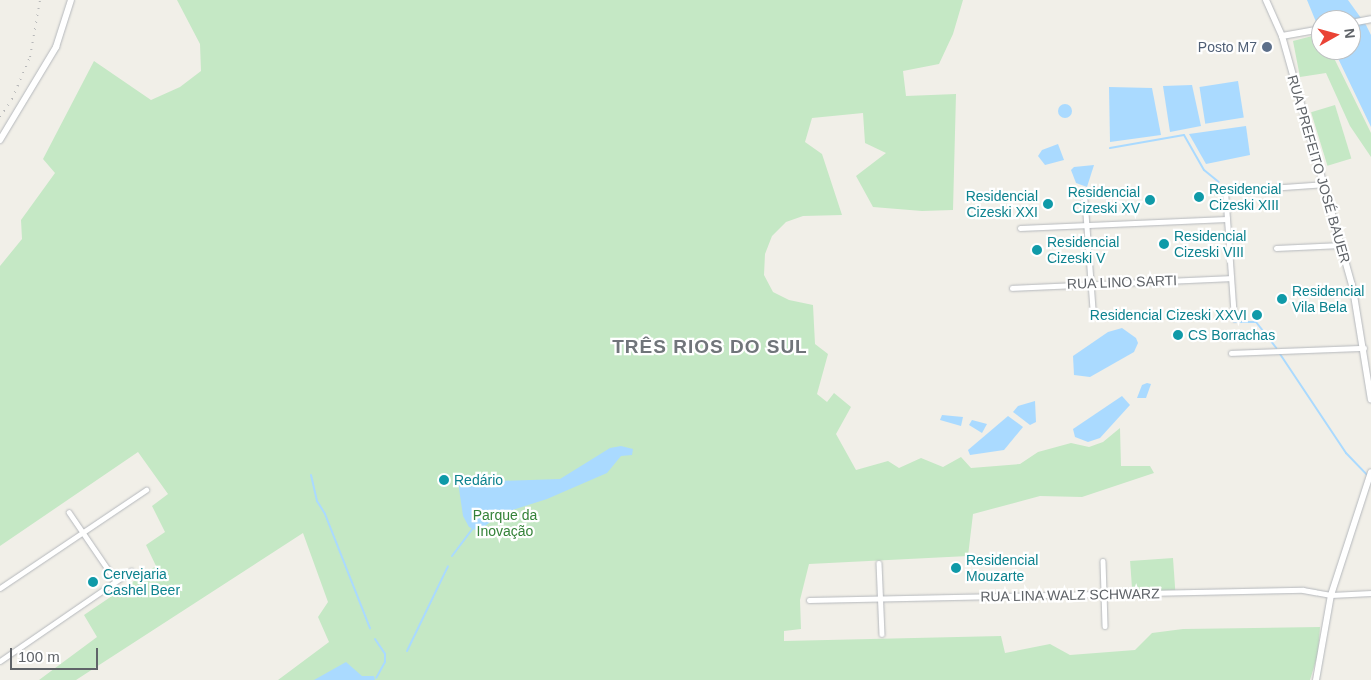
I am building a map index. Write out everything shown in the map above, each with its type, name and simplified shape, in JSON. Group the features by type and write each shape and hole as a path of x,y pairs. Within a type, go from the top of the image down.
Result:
{"street":[{"path":"0,140 56,47 71,0"},
{"name":"RUA PREFEITO JOSÉ BAUER","path":"1266,0 1282,36 1341,245 1364,348 1371,400"},
{"path":"1282,36 1311,30"},
{"path":"1234,319 1225,191 1324,184"},
{"path":"1085,200 1093,309"},
{"path":"1020,228 1227,219"},
{"path":"1276,248 1341,245"},
{"name":"RUA LINO SARTI","path":"1012,288 1231,278"},
{"path":"1231,353 1364,348"},
{"path":"1316,680 1331,594 1371,472"},
{"path":"0,588 146,490"},
{"path":"69,512 116,581"},
{"path":"1103,561 1105,626"},
{"path":"879,563 882,634"},
{"path":"0,662 131,571"},
{"name":"RUA LINA WALZ SCHWARZ","path":"809,600 1303,590 1331,594 1371,593"}],"green space":[{"name":"Parque da Inovação","path":"177,0 963,0 953,34 939,64 903,71 906,96 956,94 953,210 922,211 873,207 856,176 886,153 865,143 863,113 812,118 805,142 822,154 842,215 803,216 786,222 772,236 765,254 764,275 773,292 789,300 813,305 815,344 828,354 817,394 827,402 834,393 851,407 836,434 856,470 888,461 899,468 921,458 943,467 961,457 971,468 1020,464 1038,452 1071,443 1089,447 1103,442 1120,428 1121,466 1150,466 1154,473 1082,497 1040,496 973,514 968,556 809,564 800,600 801,629 784,631 784,641 1001,636 1005,653 1050,644 1070,655 1135,650 1152,633 1183,629 1320,627 1318,654 1310,680 278,680 329,642 318,617 328,602 303,533 76,680 39,680 97,637 84,615 156,566 146,545 165,532 152,506 168,494 138,452 0,546 0,266 22,239 21,220 55,173 43,159 94,61 151,100 180,87 201,71 200,44"},
{"path":"1311,36 1311,60 1335,60 1371,133 1371,157 1350,126 1326,73 1300,77 1293,41"},
{"path":"1335,105 1351,159 1327,166 1311,112"},
{"path":"1173,558 1175,590 1132,593 1130,561"}],"water":[{"path":"1307,0 1348,0 1355,10 1311,10"},
{"path":"1361,18 1371,35 1371,127 1339,60 1361,60"},
{"path":"1238,81 1244,118 1205,124 1199,87"},
{"path":"1192,85 1201,126 1170,132 1163,86"},
{"path":"1109,87 1152,88 1161,135 1110,142"},
{"path":"1062,104 1068,104 1072,111 1068,118 1062,118 1058,114 1058,108"},
{"path":"1246,126 1250,155 1206,164 1189,134"},
{"path":"1058,144 1064,160 1045,165 1038,156 1042,150"},
{"path":"1094,165 1087,187 1076,183 1071,170 1074,167"},
{"path":"1122,328 1136,338 1138,343 1134,352 1090,377 1074,375 1073,356 1108,332"},
{"path":"1151,384 1146,398 1137,398 1142,385"},
{"path":"1122,396 1130,405 1100,438 1088,442 1075,437 1073,429"},
{"path":"1035,401 1036,422 1030,425 1013,412 1018,406"},
{"path":"942,415 963,417 961,426 940,420"},
{"path":"1008,416 1023,427 1004,450 970,455 968,450"},
{"path":"972,420 987,424 982,433 969,425"},
{"path":"621,446 633,449 632,455 621,456 607,473 547,499 503,513 478,531 469,527 463,516 458,482 466,477 482,476 498,481 560,479 610,448"},
{"path":"346,662 362,676 374,676 375,680 314,680"}],"waterway":[{"path":"1110,148 1184,135 1204,170 1219,182"},
{"path":"1234,322 1256,322 1276,348"},
{"path":"1280,354 1346,453 1367,475"},
{"path":"311,475 317,501 325,514 370,628"},
{"path":"452,556 472,529"},
{"path":"407,651 448,566"},
{"path":"375,639 385,654 385,662 376,678"}],"railway":[{"path":"0,117 12,99 30,57 40,0"}],"place":[{"name":"Posto M7","path":"1267,47"},
{"name":"Residencial Cizeski XIII","path":"1199,197"},
{"name":"Residencial Cizeski XV","path":"1150,200"},
{"name":"Residencial Cizeski XXI","path":"1048,204"},
{"name":"Residencial Cizeski VIII","path":"1164,244"},
{"name":"Residencial Cizeski V","path":"1037,250"},
{"name":"Residencial Vila Bela","path":"1282,299"},
{"name":"Residencial Cizeski XXVI","path":"1257,315"},
{"name":"CS Borrachas","path":"1178,335"},
{"name":"Redário","path":"444,480"},
{"name":"Residencial Mouzarte","path":"956,568"},
{"name":"Cervejaria Cashel Beer","path":"93,582"}],"district":[{"name":"TRÊS RIOS DO SUL","path":"710,347"}]}
